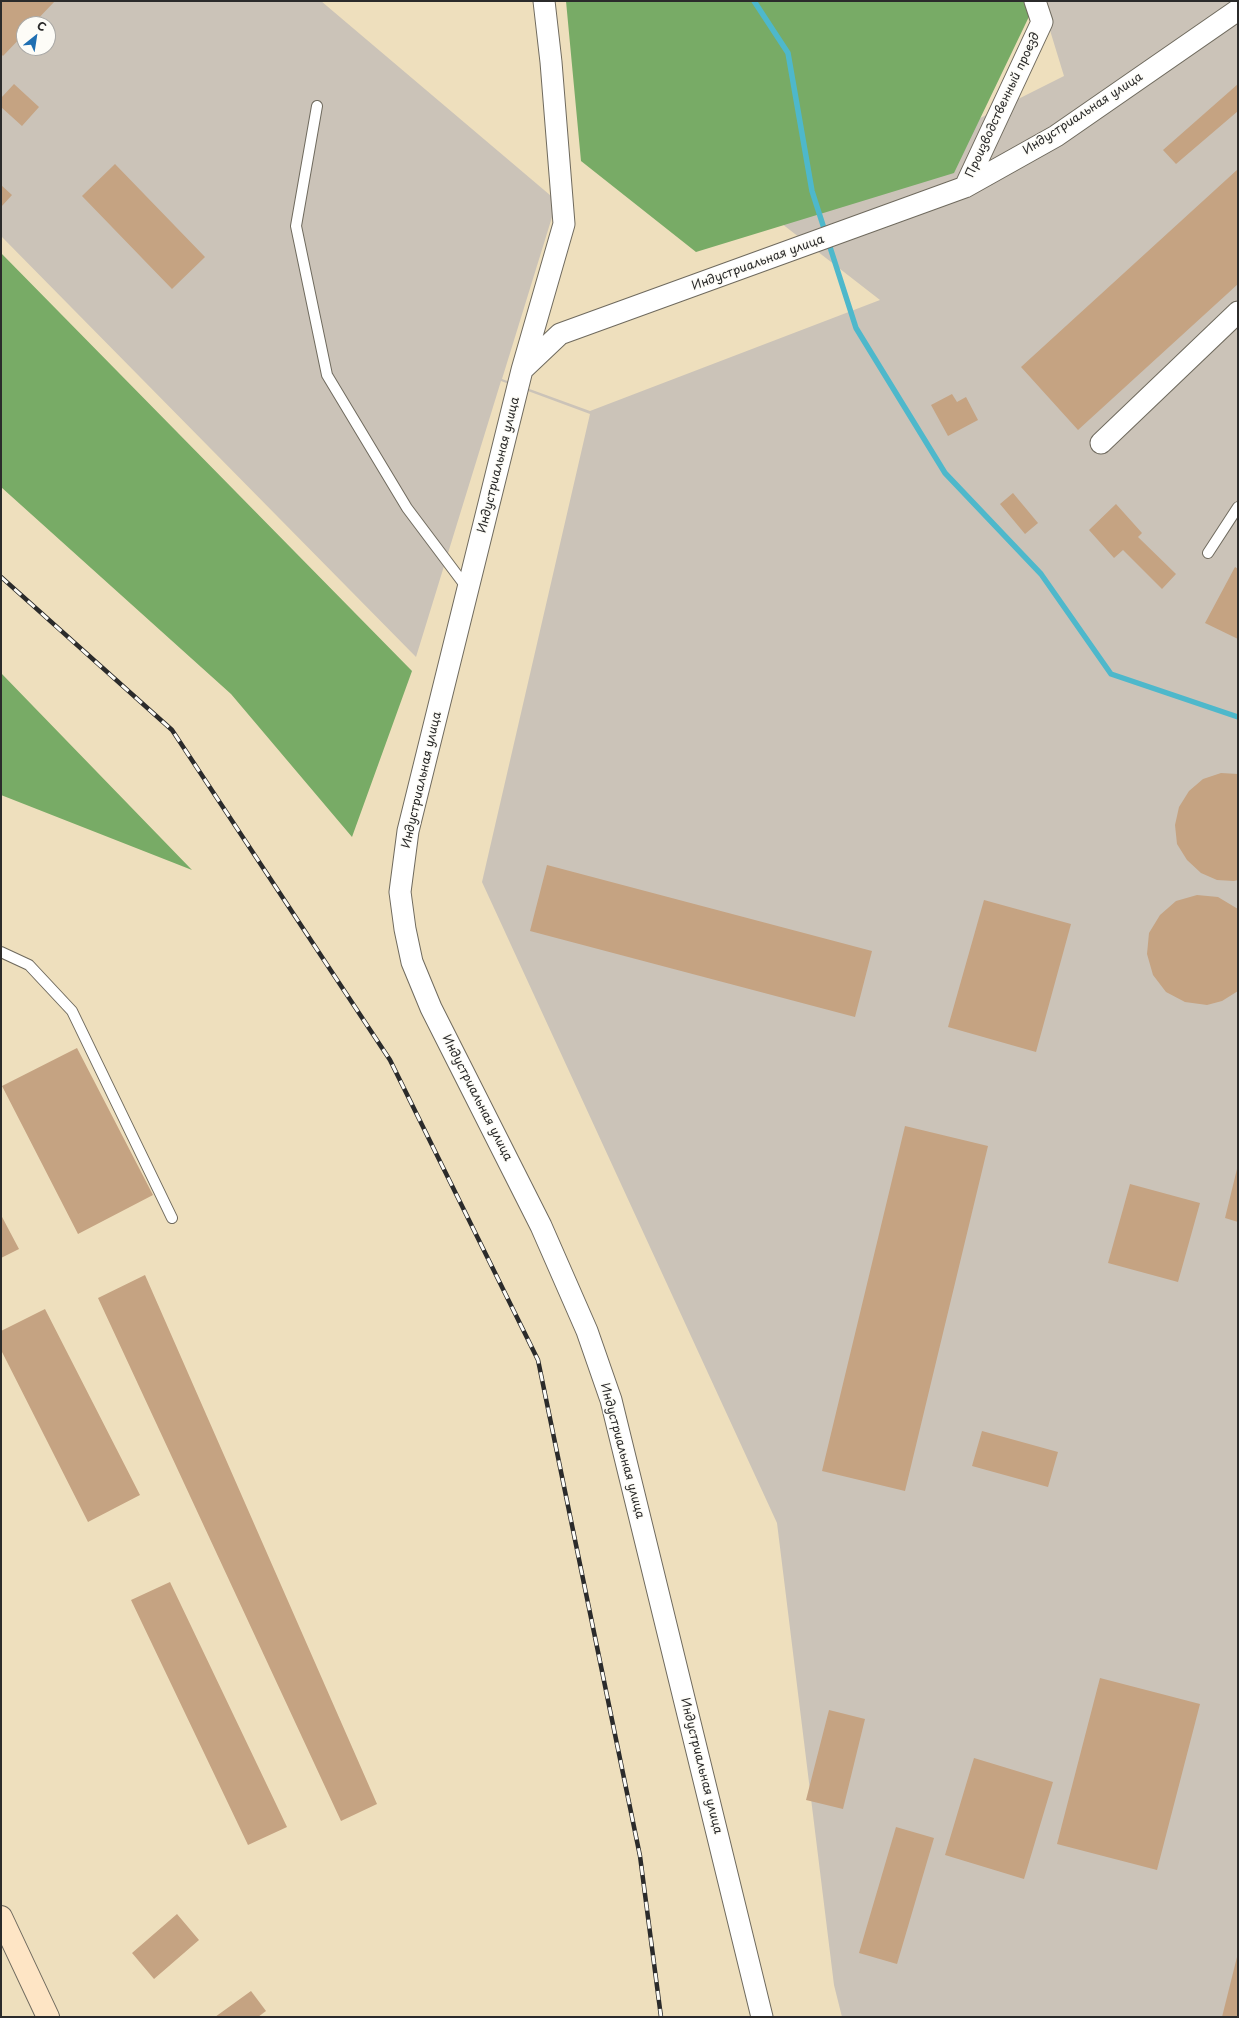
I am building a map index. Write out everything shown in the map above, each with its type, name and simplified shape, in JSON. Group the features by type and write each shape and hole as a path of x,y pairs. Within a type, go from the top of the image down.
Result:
{"main road":[{"path":"1,1917 48,2017"}],"street":[{"path":"522,370 564,224 551,62 544,1"},
{"name":"Производственный проезд","path":"965,187 1042,22 1035,1"},
{"name":"Индустриальная улица","path":"762,2017 611,1400 587,1331 541,1226 421,986 412,962 405,929 400,892 408,831 522,370 560,334 840,234 965,187 1056,136 1238,10"},
{"path":"1102,443 1238,312"}],"lane":[{"path":"317,106 296,226 327,374 407,508 468,589"},
{"path":"1208,553 1238,507"},
{"path":"1,952 29,965 72,1011 172,1218"}],"shaded area":[{"path":"1,1 321,1 557,201 502,379 590,411 880,300 777,220 1064,76 1041,1 1238,1 1238,2017 842,2017 834,1985 777,1523 482,882 590,414 501,381 416,657 1,236"}],"green space":[{"path":"566,1 1036,2 954,173 696,252 581,161"},
{"path":"1,253 412,671 352,837 231,694 1,487"},
{"path":"1,673 192,870 1,795"}],"building":[{"path":"1,1 55,1 41,16 16,16 16,42 3,56 1,54"},
{"path":"14,84 39,107 22,126 1,107 1,98"},
{"path":"1238,84 1238,111 1176,164 1163,150"},
{"path":"115,164 205,257 172,289 82,196"},
{"path":"1238,169 1238,284 1078,430 1021,367"},
{"path":"1,185 12,195 1,207"},
{"path":"952,394 957,402 966,397 978,420 948,436 931,405"},
{"path":"1013,493 1038,523 1025,534 1000,504"},
{"path":"1116,504 1142,533 1138,537 1176,574 1162,589 1123,550 1114,558 1089,530"},
{"path":"1235,567 1238,569 1238,639 1205,623"},
{"path":"1221,773 1238,774 1238,880 1234,881 1217,880 1201,873 1187,860 1177,844 1175,825 1179,807 1189,791 1203,779"},
{"path":"547,865 872,951 855,1017 530,931"},
{"path":"1197,895 1218,897 1238,909 1238,991 1222,1001 1207,1005 1185,1002 1166,992 1153,975 1147,954 1149,933 1160,915 1176,901"},
{"path":"984,900 1071,924 1036,1052 948,1027"},
{"path":"77,1048 153,1195 78,1234 2,1086"},
{"path":"905,1126 988,1146 905,1491 822,1471"},
{"path":"1238,1169 1238,1222 1225,1218"},
{"path":"1130,1184 1200,1203 1178,1282 1108,1263"},
{"path":"1,1215 19,1249 1,1258"},
{"path":"145,1275 377,1804 341,1821 98,1298"},
{"path":"45,1309 140,1495 88,1522 1,1350 1,1331"},
{"path":"982,1431 1058,1452 1048,1487 972,1466"},
{"path":"170,1582 287,1827 248,1845 131,1600"},
{"path":"1100,1678 1200,1704 1157,1870 1057,1844"},
{"path":"829,1710 865,1719 843,1809 806,1800"},
{"path":"974,1758 1053,1782 1024,1879 945,1855"},
{"path":"896,1827 934,1838 897,1964 859,1953"},
{"path":"177,1914 199,1940 154,1979 132,1953"},
{"path":"1237,1957 1238,2017 1222,2017"},
{"path":"251,1991 266,2011 258,2017 215,2017"}],"waterway":[{"path":"754,1 788,53 812,191 856,328 945,473 1041,574 1111,674 1238,717"}],"railway":[{"path":"1,577 172,730 390,1060 538,1360 640,1856 661,2017"}]}
